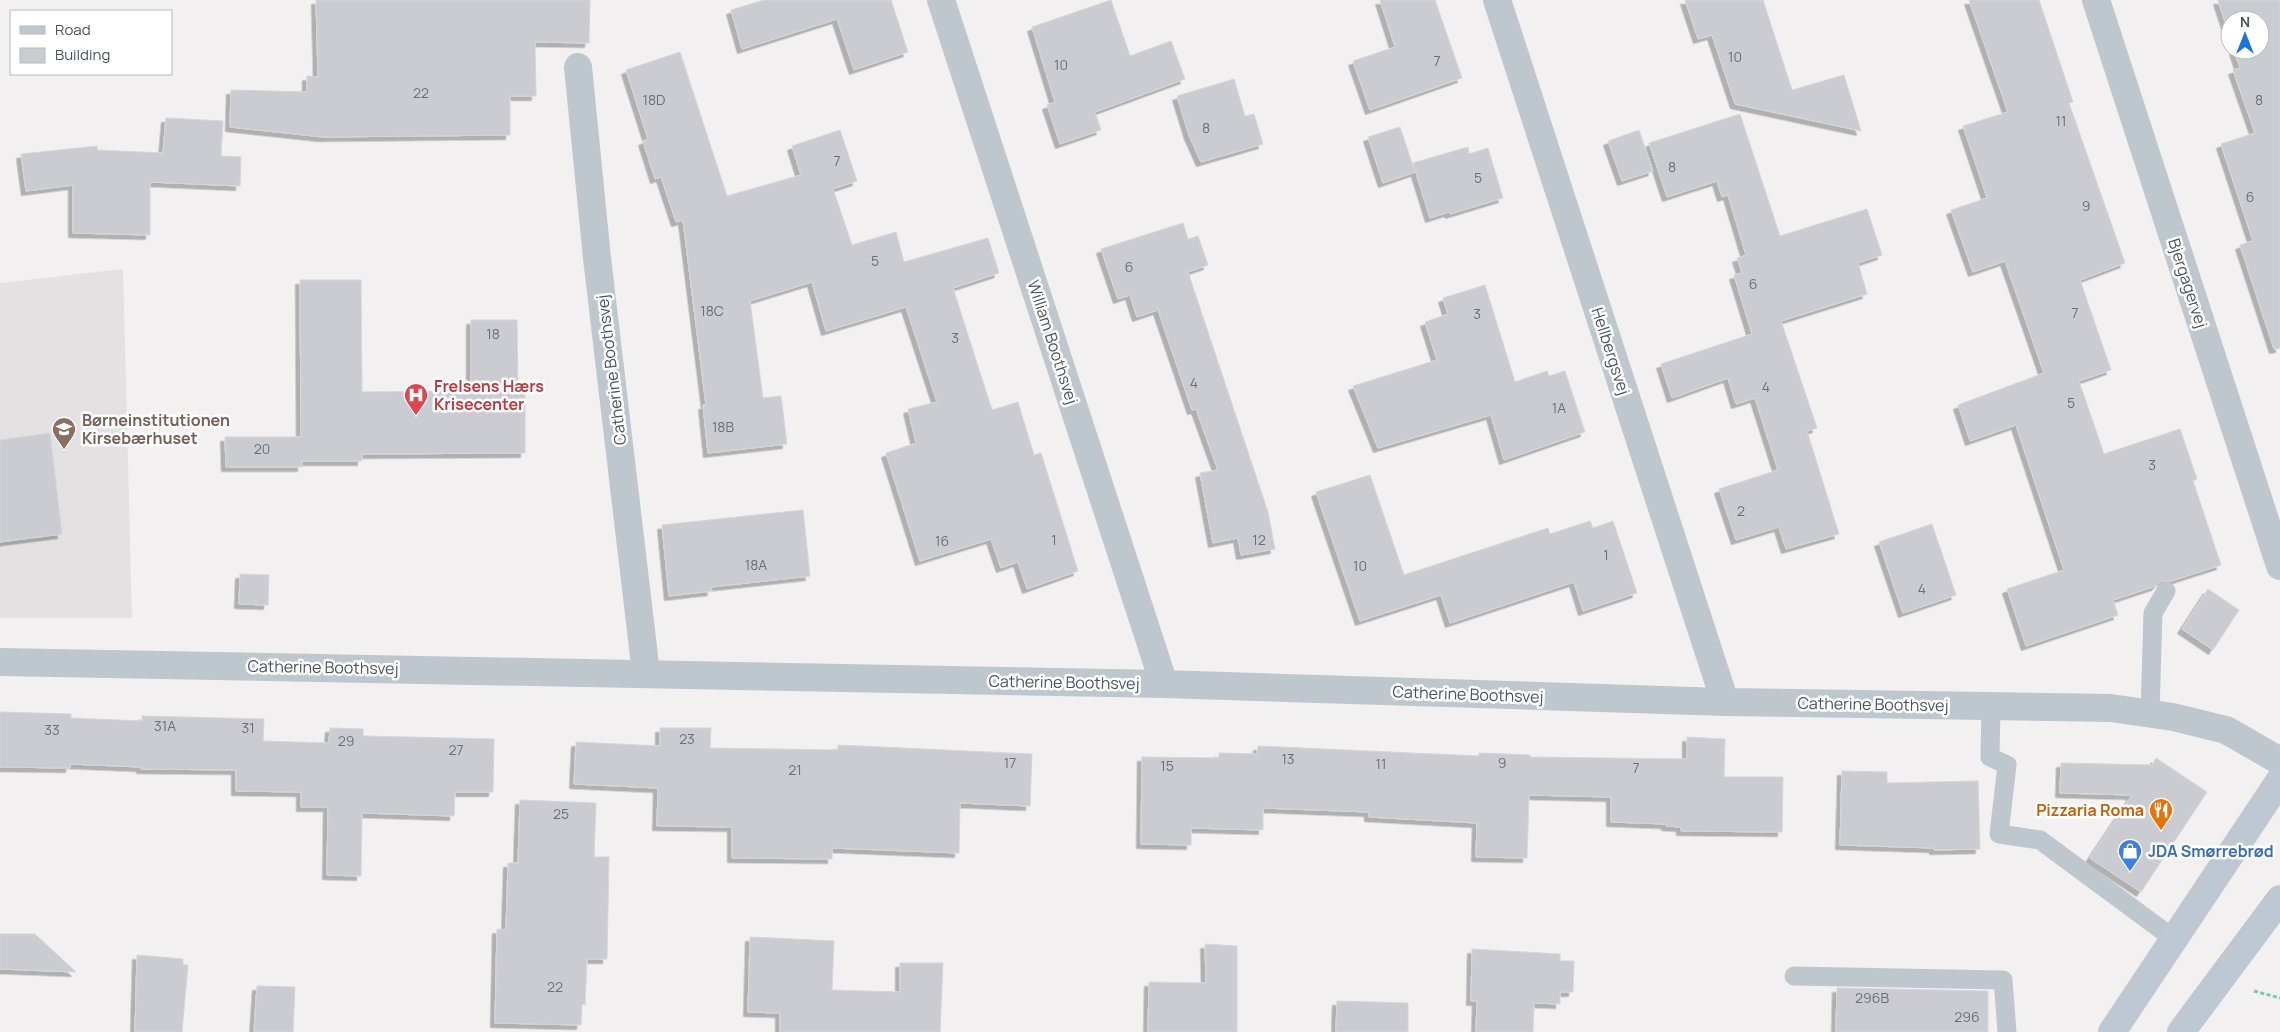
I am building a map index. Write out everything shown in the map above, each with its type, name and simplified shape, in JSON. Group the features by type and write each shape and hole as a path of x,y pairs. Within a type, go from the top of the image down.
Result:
{"main road":[{"path":"2112,1032 2280,780"},
{"path":"2181,1032 2280,900"}],"street":[{"name":"William Boothsvej","path":"941,0 1164,684"},
{"name":"Hellbergsvej","path":"1497,0 1726,702"},
{"name":"Bjergagervej","path":"2096,0 2280,566"},
{"name":"Catherine Boothsvej","path":"578,67 597,258 646,673"},
{"name":"Catherine Boothsvej","path":"0,662 1164,684 1726,702 2112,708 2173,717 2226,730 2280,761"}],"lane":[{"path":"2150,714 2153,613 2166,591"},
{"path":"1991,706 1990,757 2007,765 1999,834 2040,840 2174,939"},
{"path":"1794,976 2003,980 2007,1032"}],"shaded area":[{"name":"Børneinstitutionen Kirsebærhuset","path":"123,269 132,618 0,618 0,283"}],"building":[{"path":"316,0 590,0 589,43 535,42 536,96 510,96 510,135 323,137 230,127 231,90 307,92 307,76 318,77"},
{"path":"764,0 891,0 908,52 854,70 837,19 742,49 731,10"},
{"path":"1111,0 1130,56 1171,41 1185,79 1095,112 1101,130 1060,144 1047,105 1055,102 1032,27"},
{"path":"1380,0 1435,0 1462,78 1370,110 1353,61 1395,47"},
{"path":"1685,0 1763,0 1792,90 1844,75 1861,131 1735,104 1712,35 1698,39"},
{"path":"1969,0 2039,0 2073,102 2069,103 2125,263 2080,280 2111,370 2079,381 2104,454 2180,429 2197,479 2193,481 2221,565 2171,581 2161,581 2156,586 2113,600 2118,615 2026,646 2007,589 2064,570 2016,425 1970,441 1958,405 2044,373 2005,261 1973,272 1951,210 1987,198 1963,126 2008,112"},
{"path":"2218,0 2280,0 2280,348 2274,349 2240,245 2253,241 2221,144 2255,133 2233,70 2240,68 2237,60 2270,60 2270,10 2221,10"},
{"path":"680,52 727,196 801,175 792,146 840,130 857,181 833,189 852,245 896,232 904,262 988,238 999,273 953,288 992,410 1018,402 1034,455 1041,453 1078,571 1027,589 1018,562 1001,568 991,539 920,561 886,453 916,443 908,409 937,402 906,307 826,331 812,282 750,301 763,398 781,396 787,444 708,453 703,405 706,405 683,220 676,222 661,177 655,179 643,141 648,139 626,70"},
{"path":"1234,79 1245,116 1254,114 1263,144 1201,162 1189,135 1177,96"},
{"path":"1740,114 1780,236 1867,209 1882,255 1858,263 1867,294 1781,321 1817,428 1807,431 1839,534 1786,549 1779,527 1736,540 1719,489 1778,470 1755,398 1736,404 1728,378 1672,398 1661,364 1752,334 1734,275 1742,273 1737,258 1746,255 1728,195 1722,197 1717,181 1667,197 1649,143"},
{"path":"166,118 223,121 221,156 241,157 240,186 150,182 150,235 73,233 73,185 26,191 21,154 97,146 97,150 163,153"},
{"path":"1400,127 1415,172 1383,183 1368,137"},
{"path":"1639,130 1653,171 1622,181 1608,141"},
{"path":"1468,147 1469,154 1488,148 1503,198 1430,218 1413,163"},
{"path":"1183,223 1188,239 1198,236 1208,265 1188,272 1268,512 1275,549 1241,555 1238,538 1213,543 1200,473 1218,470 1196,409 1192,410 1158,310 1137,317 1130,295 1118,299 1101,249"},
{"path":"300,280 361,280 362,392 471,391 471,320 517,320 518,391 525,391 525,453 362,454 362,461 302,461 302,467 226,467 225,437 301,437"},
{"path":"1485,285 1515,382 1547,371 1549,376 1565,371 1585,432 1504,460 1491,415 1378,448 1353,386 1437,360 1425,322 1448,314 1443,298"},
{"path":"50,433 62,534 0,542 0,440"},
{"path":"1370,475 1404,575 1548,528 1550,534 1590,521 1593,528 1613,521 1637,593 1583,611 1574,582 1450,623 1441,595 1360,621 1316,492"},
{"path":"803,510 810,576 711,587 712,591 669,596 662,525"},
{"path":"1932,524 1956,595 1903,613 1879,542"},
{"path":"240,574 269,575 268,605 239,604"},
{"path":"2208,589 2239,610 2213,650 2182,629"},
{"path":"0,712 71,714 71,718 142,721 142,716 264,719 263,741 329,743 330,728 363,729 363,736 494,739 493,792 455,792 454,816 362,813 361,876 327,875 328,807 301,807 301,792 236,791 236,770 141,769 141,767 70,764 70,768 0,767"},
{"path":"660,728 711,728 710,748 838,750 838,745 1032,754 1030,806 960,803 959,853 832,848 832,859 732,858 732,827 657,826 658,788 574,784 576,742 660,746"},
{"path":"1687,737 1725,739 1724,777 1783,777 1782,832 1681,831 1681,827 1666,826 1666,824 1611,822 1611,797 1529,795 1527,858 1476,857 1477,823 1369,817 1369,812 1263,808 1263,830 1191,828 1191,845 1141,844 1142,757 1219,758 1219,753 1257,754 1258,746 1479,756 1479,753 1530,755 1530,757 1687,759"},
{"path":"2156,758 2207,792 2141,892 2090,858 2132,795 2060,793 2061,763 2152,765"},
{"path":"1842,771 1887,772 1887,783 1978,781 1980,849 1934,850 1934,848 1840,845"},
{"path":"520,800 596,803 594,857 609,857 607,959 587,959 585,1005 582,1004 581,1025 495,1023 497,929 506,930 508,863 518,863"},
{"path":"0,934 35,934 76,972 0,969"},
{"path":"750,937 834,941 832,990 900,992 900,963 943,963 940,1032 780,1032 780,1013 748,1012"},
{"path":"1205,944 1237,946 1237,1032 1148,1032 1149,982 1206,983"},
{"path":"1472,949 1560,954 1560,961 1574,961 1573,992 1560,992 1560,1004 1534,1003 1533,1032 1476,1032 1477,1001 1471,1001"},
{"path":"137,955 183,959 183,965 188,965 182,1032 135,1032"},
{"path":"257,986 295,987 293,1032 254,1032"},
{"path":"1837,988 1988,991 1988,1032 1836,1032"},
{"path":"1337,1001 1408,1003 1408,1032 1336,1032"}],"place":[{"name":"Frelsens Hærs Krisecenter","path":"416,416"},
{"name":"Børneinstitutionen Kirsebærhuset","path":"64,450"},
{"name":"Pizzaria Roma","path":"2161,831"},
{"name":"JDA Smørrebrød","path":"2130,872"}]}
